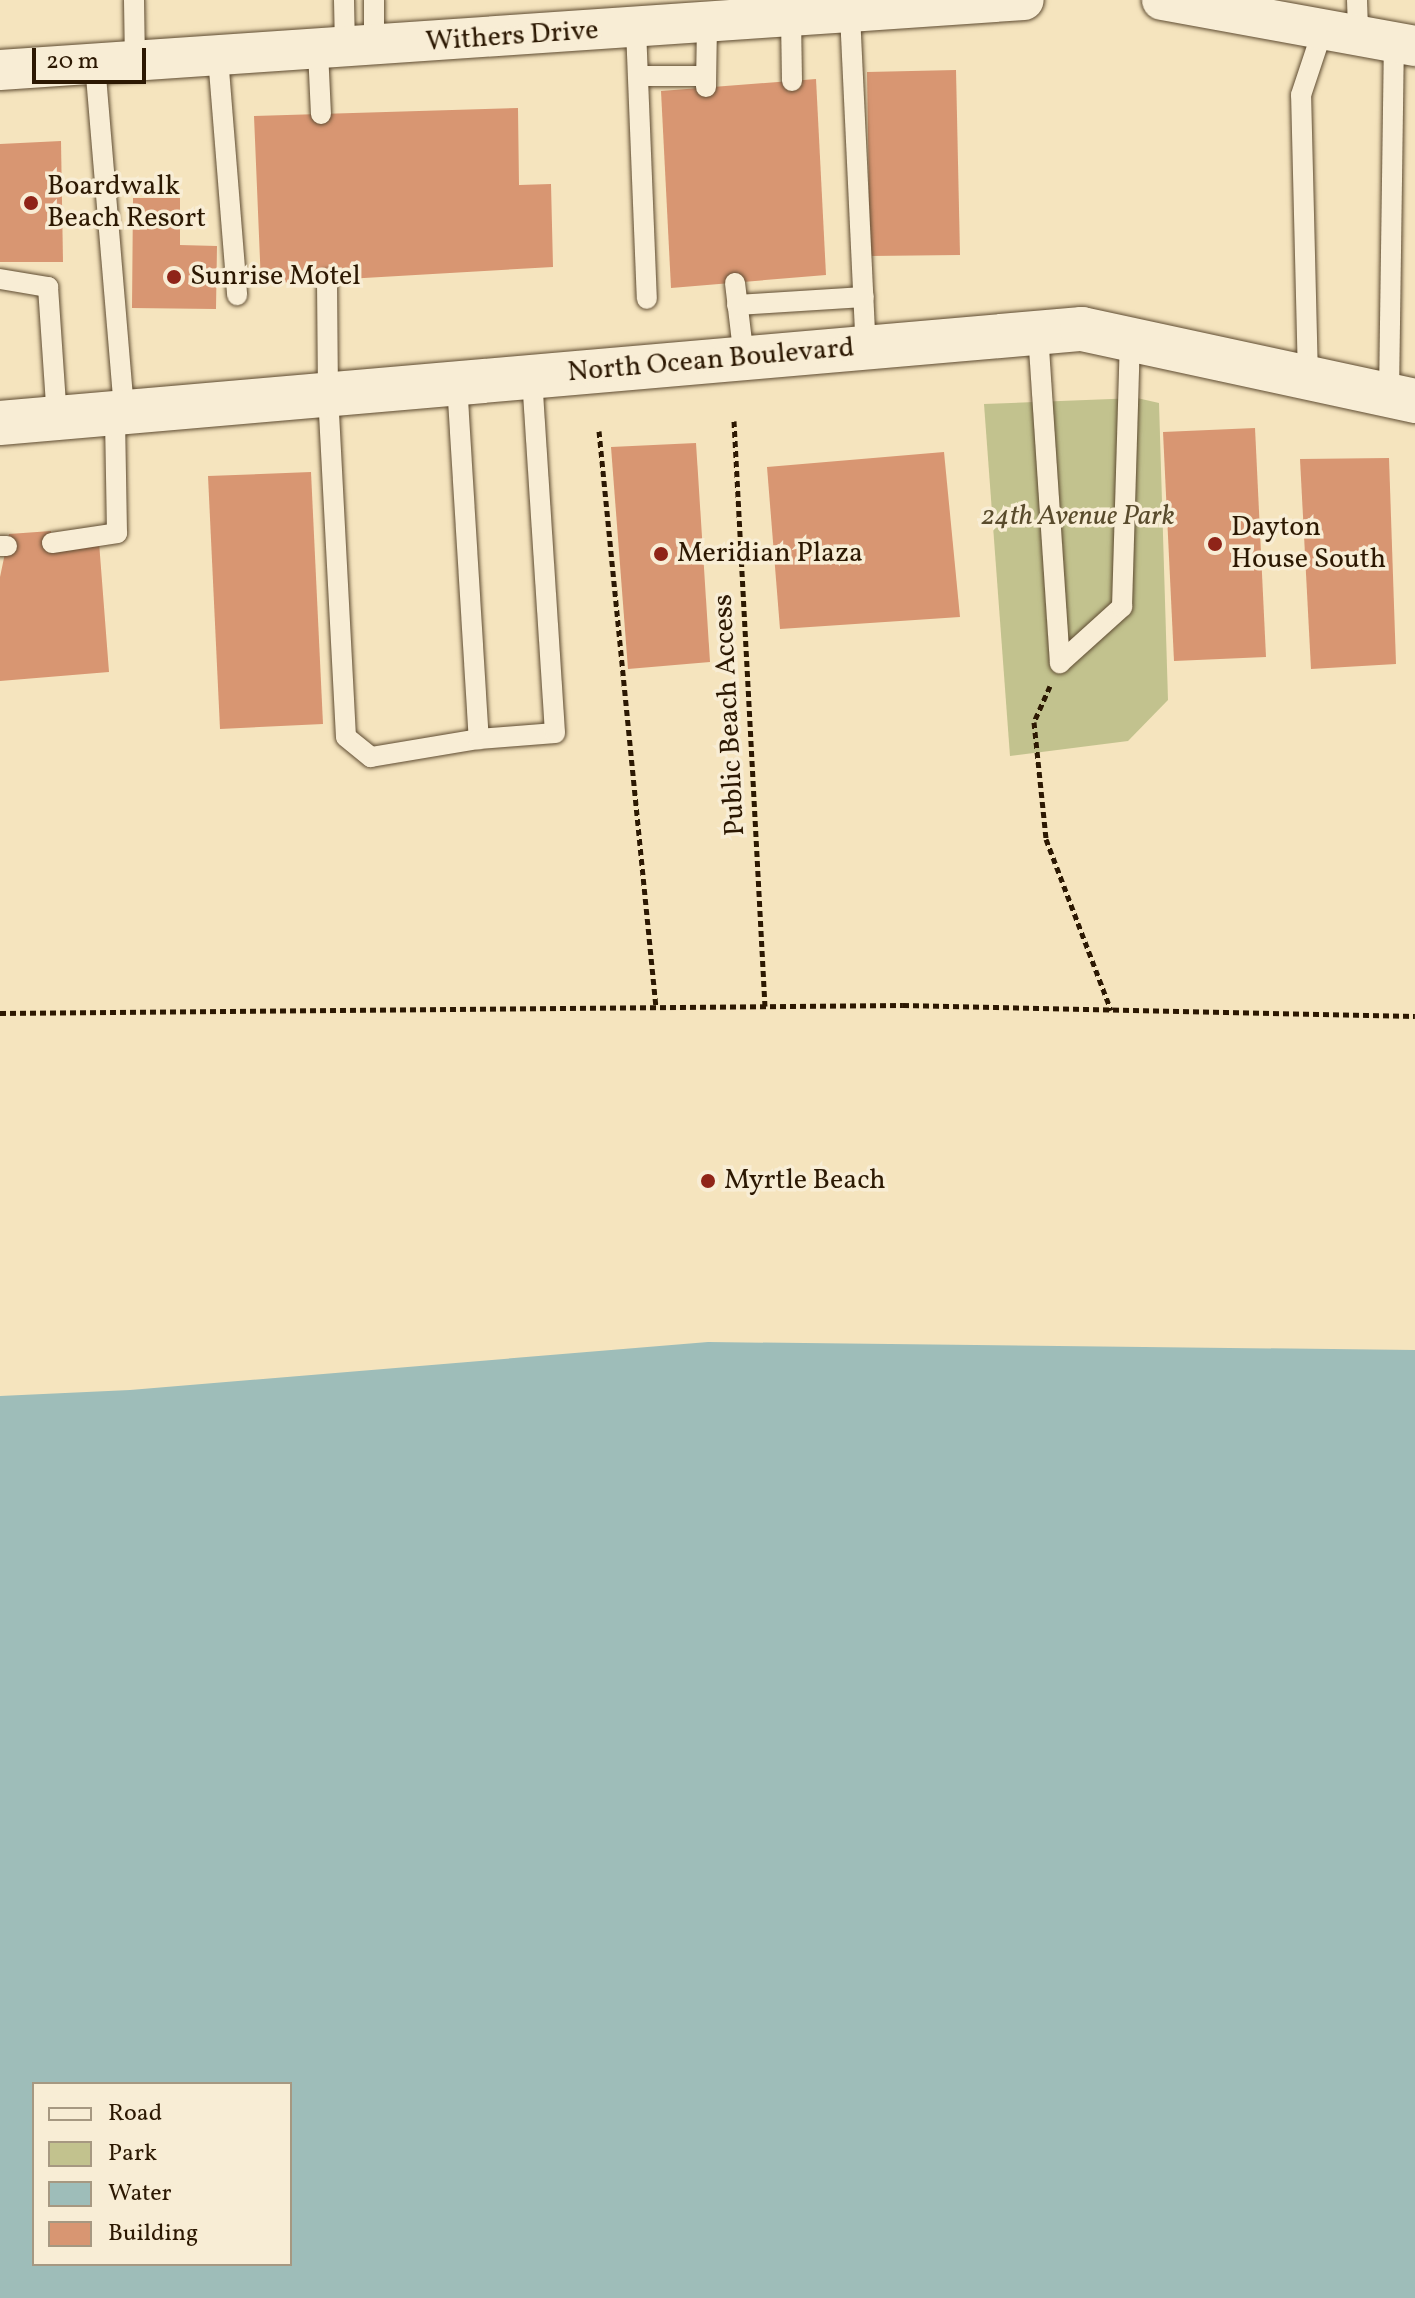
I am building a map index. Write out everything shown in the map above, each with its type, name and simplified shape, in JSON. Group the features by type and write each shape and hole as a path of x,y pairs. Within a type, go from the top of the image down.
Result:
{"main road":[{"name":"North Ocean Boulevard","path":"0,423 1082,329 1402,398"}],"street":[{"name":"Withers Drive","path":"0,70 346,49 1024,0"},
{"path":"1162,0 1370,31"}],"lane":[{"path":"134,0 135,61"},
{"path":"344,0 346,49"},
{"path":"321,114 346,49 374,0"},
{"path":"850,14 866,348"},
{"path":"791,18 792,81"},
{"path":"638,76 706,81 707,24"},
{"path":"636,29 647,299"},
{"path":"1308,378 1301,95 1370,31"},
{"path":"1370,31 1402,398"},
{"path":"218,57 237,295"},
{"path":"52,543 117,533 120,413 95,64"},
{"path":"0,279 48,287 57,418"},
{"path":"327,280 328,394 346,737 371,757 479,739 555,733 532,377"},
{"path":"735,283 744,358"},
{"path":"737,305 864,297"},
{"path":"1038,333 1060,663"},
{"path":"1060,663 1122,607 1130,339"},
{"path":"457,383 479,739"}],"path":[{"name":"Public Beach Access","path":"734,421 765,1006"},
{"path":"599,431 656,1007"},
{"path":"1060,663 1034,722 1046,839 1111,1010"},
{"path":"0,1013 903,1005 1415,1016"}],"green space":[{"name":"24th Avenue Park","path":"1137,398 1159,403 1168,700 1128,741 1010,756 984,404"}],"water":[{"path":"708,1342 1415,1350 1415,2298 0,2298 0,1396 130,1390"}],"building":[{"path":"956,70 960,255 870,256 867,72"},
{"path":"816,79 826,275 671,288 661,91"},
{"path":"518,108 519,185 551,184 553,267 261,284 254,116"},
{"name":"Boardwalk Beach Resort","path":"61,141 63,262 0,262 0,144"},
{"name":"Sunrise Motel","path":"133,198 180,198 180,245 217,246 216,309 132,308"},
{"name":"Dayton House South","path":"1255,428 1266,657 1174,661 1163,432"},
{"name":"Meridian Plaza","path":"696,443 710,662 628,669 611,447"},
{"path":"944,452 960,617 780,629 767,467"},
{"path":"1389,458 1396,664 1311,669 1300,459"},
{"path":"311,472 323,724 220,729 208,476"},
{"path":"51,531 52,546 99,542 109,672 0,681 0,577 9,534"}],"place":[{"name":"Boardwalk Beach Resort","path":"31,203"},
{"name":"Sunrise Motel","path":"174,277"},
{"name":"Dayton House South","path":"1215,544"},
{"name":"Meridian Plaza","path":"661,554"},
{"name":"Myrtle Beach","path":"708,1181"}]}
